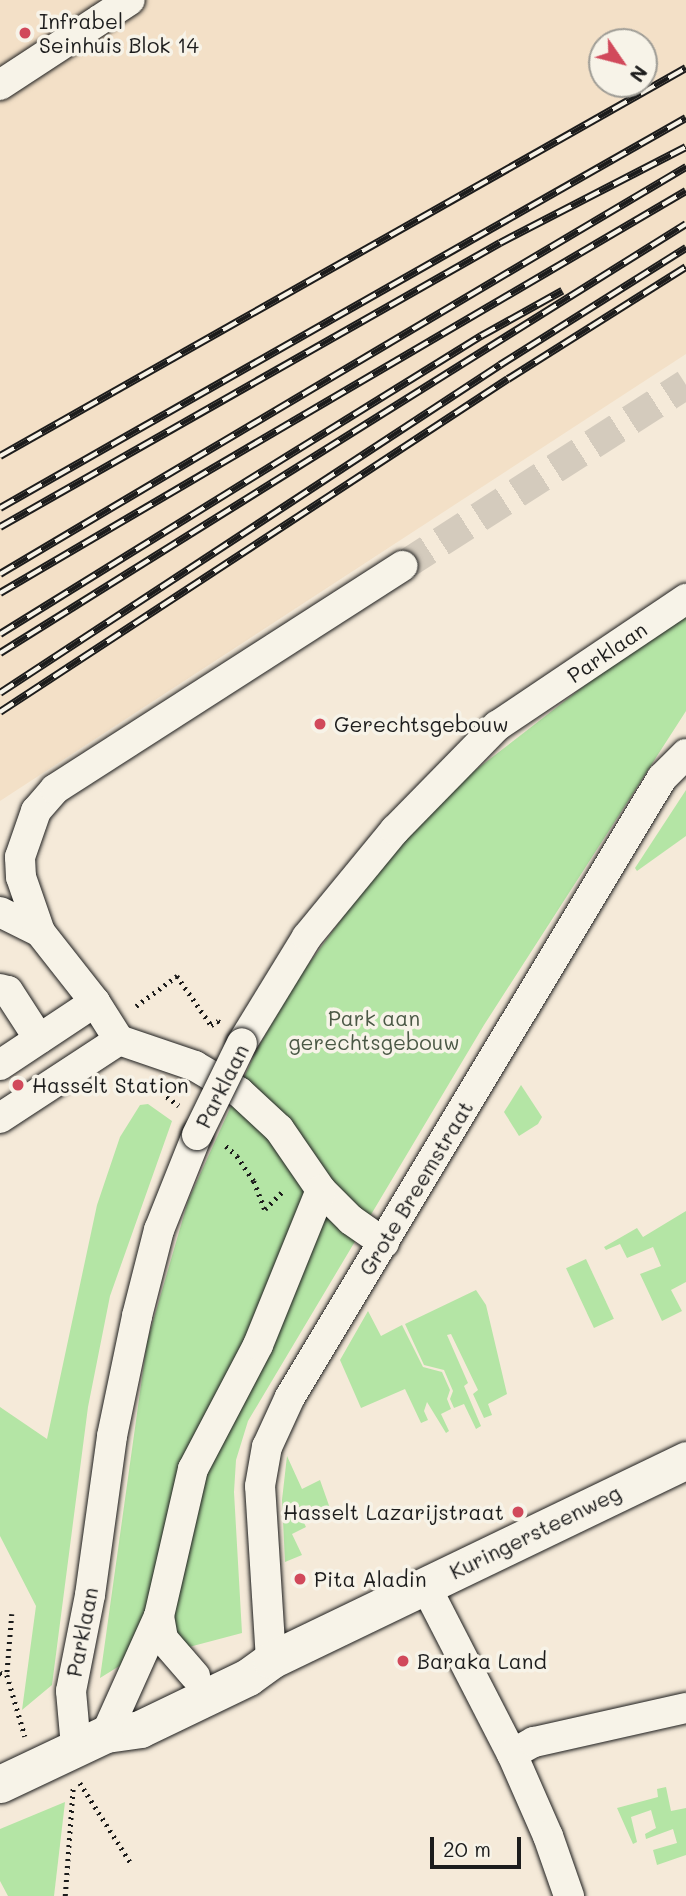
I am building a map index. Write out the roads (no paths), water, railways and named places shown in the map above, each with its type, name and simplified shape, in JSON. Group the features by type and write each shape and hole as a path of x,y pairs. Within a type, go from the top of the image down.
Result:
{"main road":[{"name":"Kuringersteenweg","path":"86,1752 141,1729 248,1677 271,1660 686,1460"},
{"name":"Kuringersteenweg","path":"86,1752 128,1707 195,1676 240,1661 271,1660"},
{"path":"0,1784 37,1766 86,1752"}],"street":[{"path":"0,85 130,0"},
{"path":"384,1242 351,1220 321,1190 279,1129 239,1092 195,1066 119,1040 95,1002 40,932 21,877 20,857 36,811 55,789 403,566"},
{"name":"Parklaan","path":"86,1752 71,1691 90,1595 112,1436 136,1316 159,1230 197,1135 242,1043 307,937 395,830 497,726 686,599"},
{"name":"Grote Breemstraat","path":"271,1660 260,1486 267,1447 290,1397 662,778 686,754"},
{"path":"0,912 40,932"},
{"path":"0,989 8,991 39,1039"},
{"path":"3,1056 39,1039 95,1002"},
{"path":"0,1118 119,1040"},
{"path":"86,1752 159,1616 193,1469 258,1345 321,1190"},
{"path":"425,1585 512,1754 548,1836 569,1896"},
{"path":"159,1616 163,1639 195,1676"},
{"path":"512,1754 534,1742 686,1708"}],"tunnel":[{"path":"403,566 686,384"}],"railway":[{"path":"0,456 686,68"},
{"path":"0,508 686,118"},
{"path":"0,527 500,243 686,147"},
{"path":"0,574 686,167"},
{"path":"0,593 686,191"},
{"path":"0,653 686,224"},
{"path":"0,693 500,365 686,248"},
{"path":"0,712 508,379 686,267"},
{"path":"0,634 481,336 562,291"}],"place":[{"name":"Infrabel Seinhuis Blok 14","path":"25,33"},
{"name":"Gerechtsgebouw","path":"320,724"},
{"name":"Hasselt Station","path":"18,1085"},
{"name":"Hasselt Lazarijstraat","path":"518,1512"},
{"name":"Pita Aladin","path":"300,1579"},
{"name":"Baraka Land","path":"403,1661"}],"park label":[{"name":"Park aan gerechtsgebouw","path":"374,1030"}]}
